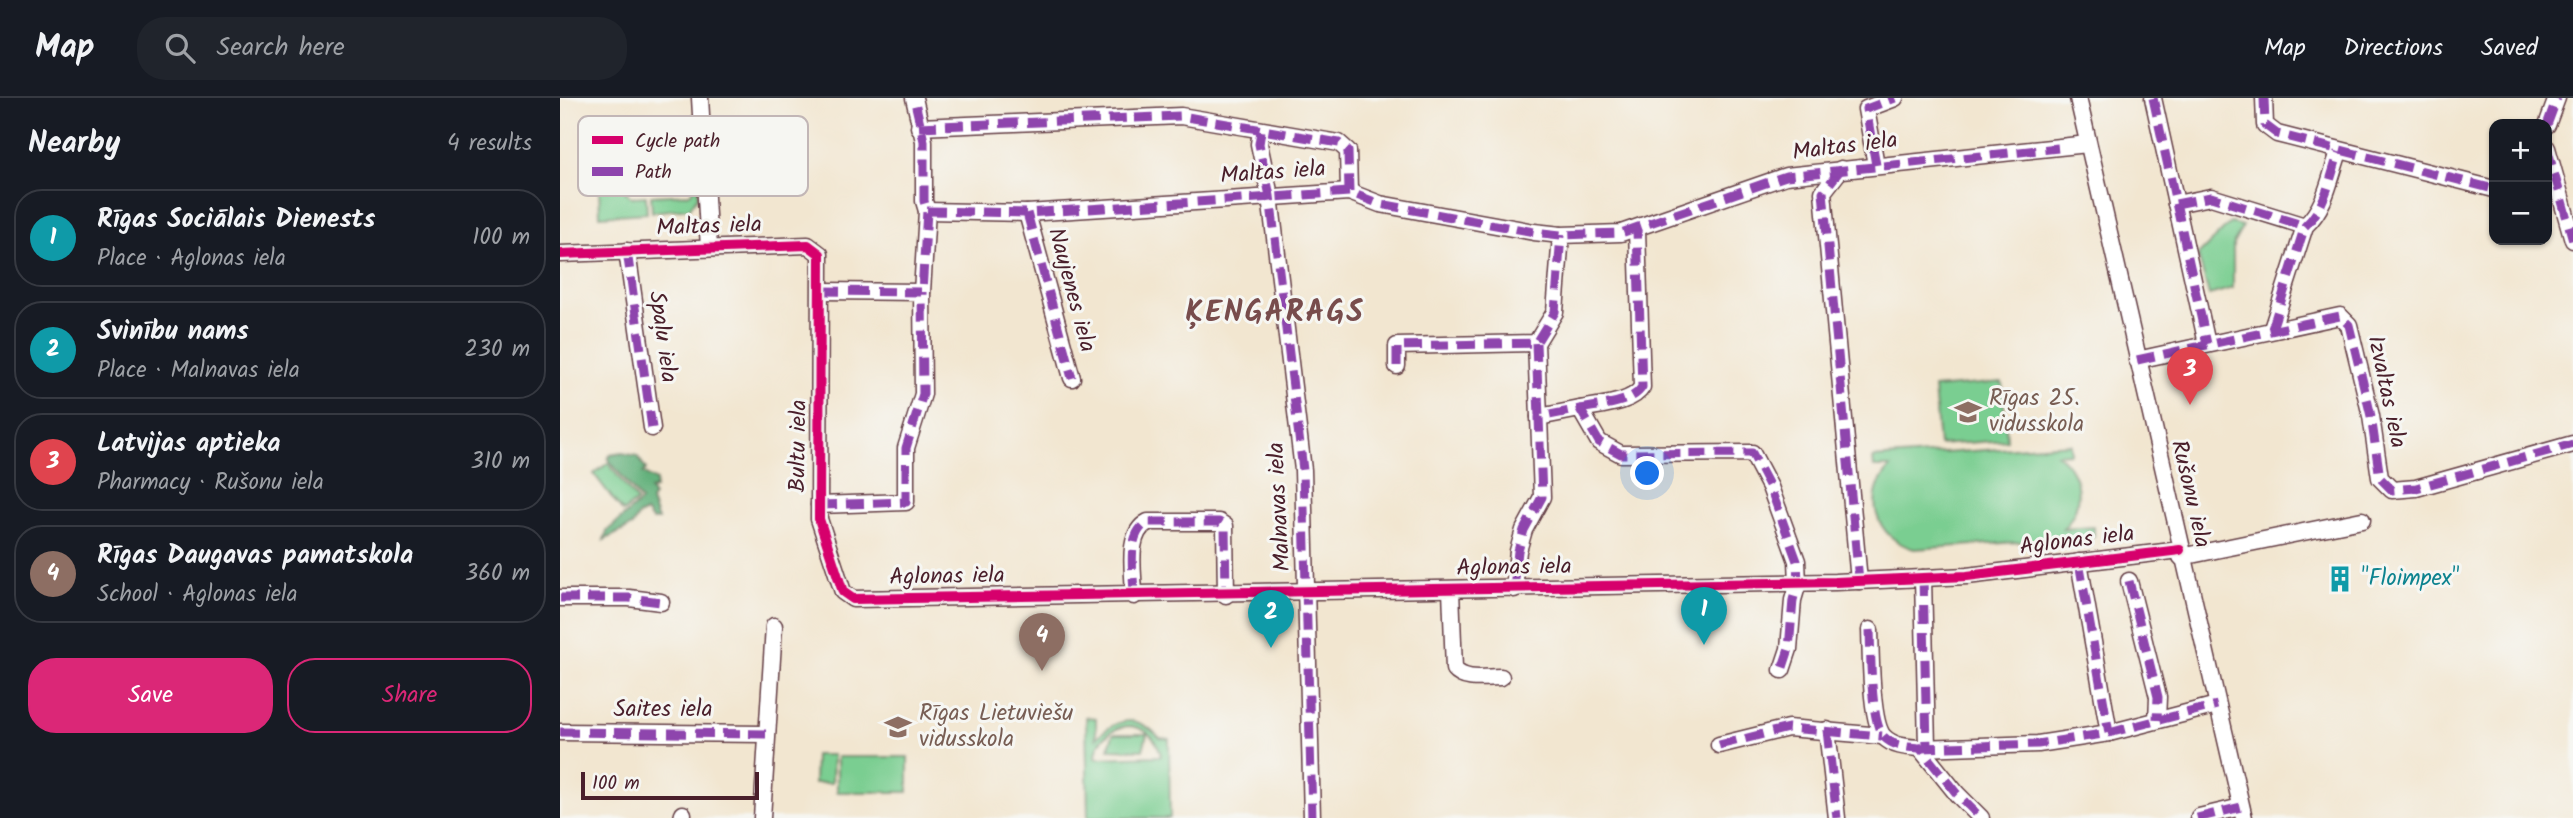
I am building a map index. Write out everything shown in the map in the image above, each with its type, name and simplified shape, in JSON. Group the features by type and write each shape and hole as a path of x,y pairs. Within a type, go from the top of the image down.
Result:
{"street":[{"path":"700,98 701,116"},
{"path":"819,505 906,502 906,448 923,394 922,292 927,211 924,201 924,141 914,98"},
{"path":"1876,165 1866,108 1895,98"},
{"name":"Rušonu iela","path":"2077,98 2180,553 2243,812"},
{"path":"2153,98 2207,344"},
{"path":"2264,98 2265,125 2277,134 2339,152 2489,188"},
{"path":"2549,119 2557,98"},
{"path":"919,127 1181,116 1339,143 1348,151 1349,192"},
{"name":"Malnavas iela","path":"1261,131 1259,144 1270,196 1303,470 1312,818"},
{"name":"Maltas iela","path":"927,211 1027,213 1349,192 1387,205 1561,235 1637,230 1800,173 2088,144"},
{"path":"2272,329 2272,320 2305,226 2322,204 2339,152"},
{"path":"2552,160 2566,194 2573,240"},
{"path":"1841,169 1823,192 1859,581"},
{"path":"1800,173 1823,192"},
{"path":"706,196 709,248"},
{"path":"2176,204 2211,197 2305,226"},
{"name":"Naujenes iela","path":"1027,213 1072,379"},
{"path":"1539,417 1628,398 1638,393 1642,387 1637,230"},
{"path":"1514,589 1518,551 1524,530 1542,497 1536,343 1555,312 1561,235"},
{"name":"Maltas iela","path":"560,254 808,245 821,254 822,290"},
{"name":"Spaļu iela","path":"627,251 652,428"},
{"path":"822,290 922,292"},
{"name":"Bultu iela","path":"822,290 820,529 847,596"},
{"name":"Izvaltas iela","path":"2137,360 2334,315 2345,320 2371,416 2381,481 2396,492 2573,444"},
{"path":"1397,366 1396,345 1536,343"},
{"path":"1580,409 1599,442 1620,454 1752,453 1795,547 1798,583 1793,600 1789,649 1782,670"},
{"name":"Aglonas iela","path":"847,596 891,599 1226,595 1798,583 1967,576 2180,553 2362,520"},
{"path":"1135,596 1134,537 1139,527 1148,522 1219,522 1225,526 1226,595"},
{"path":"2079,562 2109,733"},
{"path":"1923,578 1924,748 1957,794 1981,818"},
{"path":"2129,581 2158,697 2157,720"},
{"path":"1451,590 1454,669 1460,676 1501,677"},
{"path":"560,598 629,598 661,602"},
{"path":"761,818 774,626"},
{"path":"1870,630 1877,722 1882,736"},
{"path":"1719,745 1788,728 1882,736 1894,744 1924,748 2016,746 2109,733 2217,705"},
{"path":"1827,730 1837,818"},
{"name":"Saites iela","path":"560,732 766,734"},
{"path":"2199,817 2243,812"}],"green space":[{"path":"599,196 646,196 647,213 600,216"},
{"path":"651,196 698,196 690,208 652,212"},
{"path":"2230,223 2243,226 2233,244 2233,288 2209,295 2198,255"},
{"path":"2002,382 2007,440 1939,445 1934,388"},
{"path":"2071,444 2071,453 2057,454 2072,471 2078,490 2075,510 2063,529 2094,527 2094,537 1914,549 1890,536 1877,515 1877,490 1891,467 1874,467 1873,458"},
{"path":"622,453 637,456 646,469 643,473 656,481 655,489 650,490 654,496 651,501 658,520 652,520 646,512 638,516 632,526 604,540 607,531 641,501 608,459 610,455"},
{"path":"608,463 637,501 623,512 594,474"},
{"path":"1086,717 1096,718 1096,738 1113,725 1128,721 1144,725 1160,738 1169,739 1170,818 1088,818","holes":["1122,727 1134,727 1150,735 1161,756 1096,758 1102,740 1110,732"]},
{"path":"1113,734 1147,734 1143,750 1109,749"},
{"path":"815,755 833,755 832,783 814,783"},
{"path":"837,757 908,757 908,792 837,792"}],"marked path":[{"path":"822,291 922,292 927,211 924,201 924,141 914,98"},
{"path":"1876,165 1866,109 1895,98"},
{"path":"2153,98 2207,344"},
{"path":"2264,98 2265,125 2277,134 2489,188"},
{"path":"2549,119 2557,98"},
{"path":"919,127 1181,116 1339,143 1348,151 1349,192"},
{"path":"1261,131 1259,144 1270,196 1303,470 1312,818"},
{"path":"927,211 1027,213 1349,192 1380,204 1534,232 1561,235 1621,233 1786,176 2058,148"},
{"path":"2272,329 2305,226 2323,201 2339,152"},
{"path":"2552,166 2573,240"},
{"path":"1841,169 1823,192 1859,581"},
{"path":"2176,204 2211,197 2305,226"},
{"path":"1027,213 1072,378"},
{"path":"1580,409 1623,400 1637,393 1642,387 1637,230"},
{"path":"1397,366 1397,346 1536,343 1555,312 1561,235"},
{"path":"627,251 652,428"},
{"path":"819,505 906,502 906,448 923,394 922,292"},
{"path":"2137,360 2340,316 2349,325 2371,416 2380,478 2392,490 2416,488 2573,444"},
{"path":"1536,343 1539,417"},
{"path":"1514,589 1518,551 1524,530 1542,497 1539,417 1580,409 1599,442 1621,454 1752,453 1770,487 1797,561 1798,583 1793,600 1789,649 1782,670"},
{"path":"1134,596 1133,545 1136,535 1148,522 1219,522 1225,526 1226,595"},
{"path":"2079,562 2109,733"},
{"path":"1923,578 1927,747"},
{"path":"2129,581 2158,697 2157,720"},
{"path":"560,598 629,598 661,602"},
{"path":"1870,630 1872,687 1879,729 1892,743 1920,748 1957,794 1981,818"},
{"path":"1920,748 2038,744 2109,733 2217,705"},
{"path":"1719,745 1788,728 1882,736"},
{"path":"1827,730 1837,818"},
{"path":"560,732 766,734"},
{"path":"2197,818 2241,807"}],"cycle path":[{"path":"560,254 808,245 820,254 819,519 843,592 853,599 1835,582 1967,576 2180,550"}],"place":[{"name":"Latvijas aptieka","path":"2190,405"},
{"name":"Rīgas 25. vidusskola","path":"1968,412"},
{"name":"\"Floimpex\"","path":"2340,579"},
{"name":"Rīgas Sociālais Dienests","path":"1704,645"},
{"name":"Svinību nams","path":"1271,648"},
{"name":"Rīgas Daugavas pamatskola","path":"1042,671"},
{"name":"Rīgas Lietuviešu vidusskola","path":"898,727"}],"district":[{"name":"ĶENGARAGS","path":"1275,313"}]}
